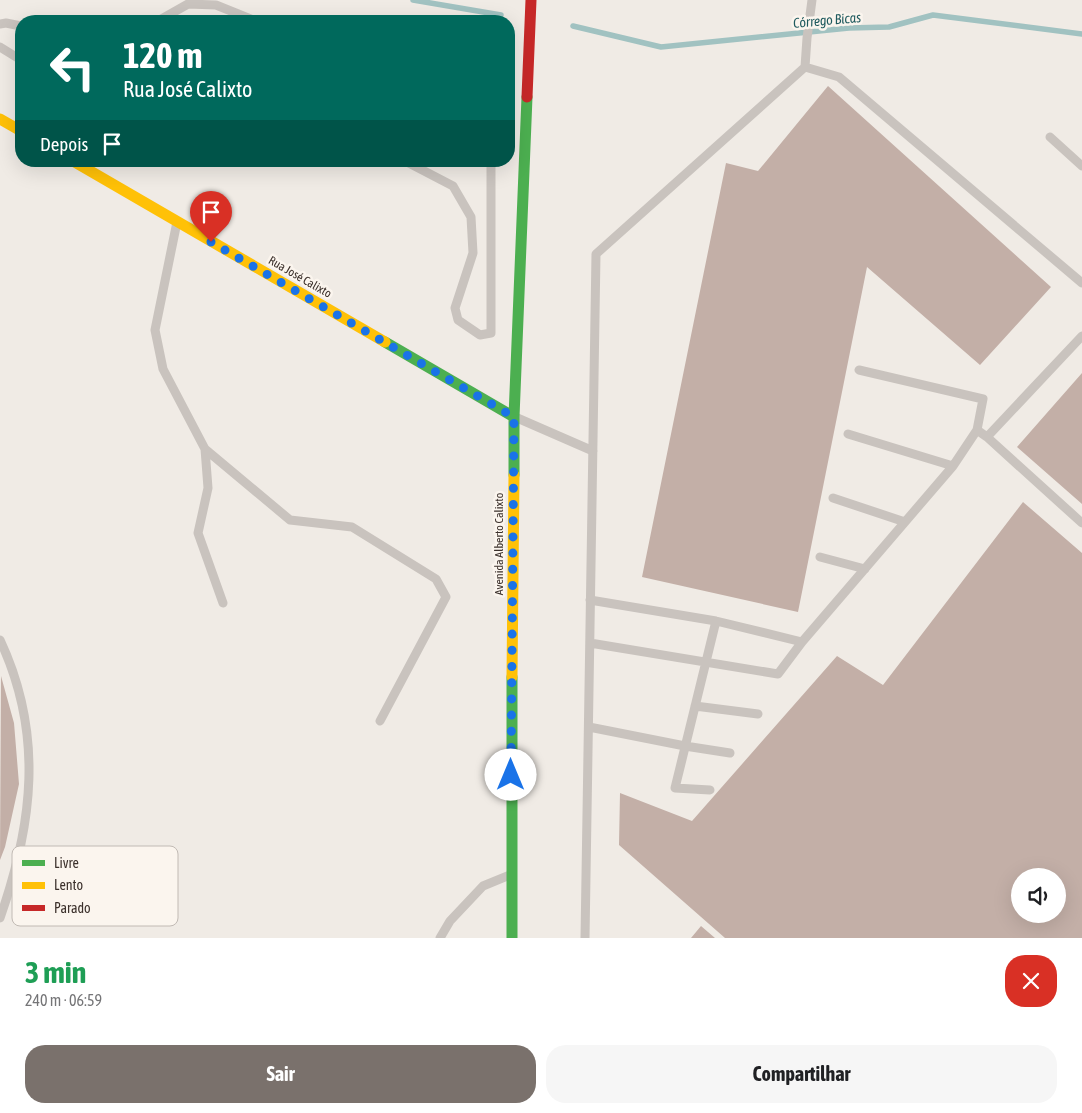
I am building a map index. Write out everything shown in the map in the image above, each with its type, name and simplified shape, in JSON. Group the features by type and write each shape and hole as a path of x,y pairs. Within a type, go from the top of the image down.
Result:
{"street":[{"name":"Avenida Alberto Calixto","path":"512,938 510,875 514,417 531,0"},
{"path":"0,119 15,128"},
{"name":"Rua José Calixto","path":"83,167 514,417"}],"lane":[{"path":"585,938 596,254 805,67 812,3"},
{"path":"169,15 188,4 216,5 241,15"},
{"path":"0,24 15,25"},
{"path":"0,47 15,56"},
{"path":"805,67 839,77 1082,284"},
{"path":"1050,137 1082,166"},
{"path":"417,167 453,186 471,217 473,253 455,308 458,320 480,335 491,333 490,167"},
{"path":"177,222 155,330 162,369 205,449 290,520 352,527 436,579 446,597 380,722"},
{"path":"987,437 1082,336"},
{"path":"590,643 778,674 802,642 953,466 977,430 984,398 859,370"},
{"path":"514,417 593,451"},
{"path":"977,430 1082,523"},
{"path":"848,434 953,466"},
{"path":"205,449 208,488 198,533 223,603"},
{"path":"833,498 905,522"},
{"path":"820,557 865,569"},
{"path":"590,600 716,621 802,642"},
{"path":"710,790 675,788 716,621"},
{"path":"0,640 22,702 28,745 29,788 26,822 20,846"},
{"path":"694,706 758,714"},
{"path":"588,727 730,753"},
{"path":"440,938 450,921 483,886 510,875"},
{"path":"0,918 12,877"}],"building":[{"path":"828,86 1051,287 980,365 867,267 798,612 642,577 726,163 758,171"},
{"path":"1082,373 1082,504 1017,447"},
{"path":"1023,502 1082,553 1082,938 725,938 619,845 620,793 692,821 837,656 883,685"},
{"path":"1,676 14,723 19,784 5,847 0,860"},
{"path":"701,926 715,938 691,938"}],"waterway":[{"name":"Córrego Bicas","path":"413,0 501,15"},
{"name":"Córrego Bicas","path":"573,26 661,47 849,28 889,27 933,15 1082,34"}],"traffic: fast":[{"path":"514,475 514,417 527,97"},
{"path":"385,342 514,417"},
{"path":"512,677 512,938"}],"traffic: slow":[{"path":"0,119 15,128"},
{"path":"83,167 385,342"},
{"path":"512,677 514,475"}],"traffic: jam":[{"path":"527,97 531,0"}],"route":[{"path":"211,242 514,417 511,775"}]}
